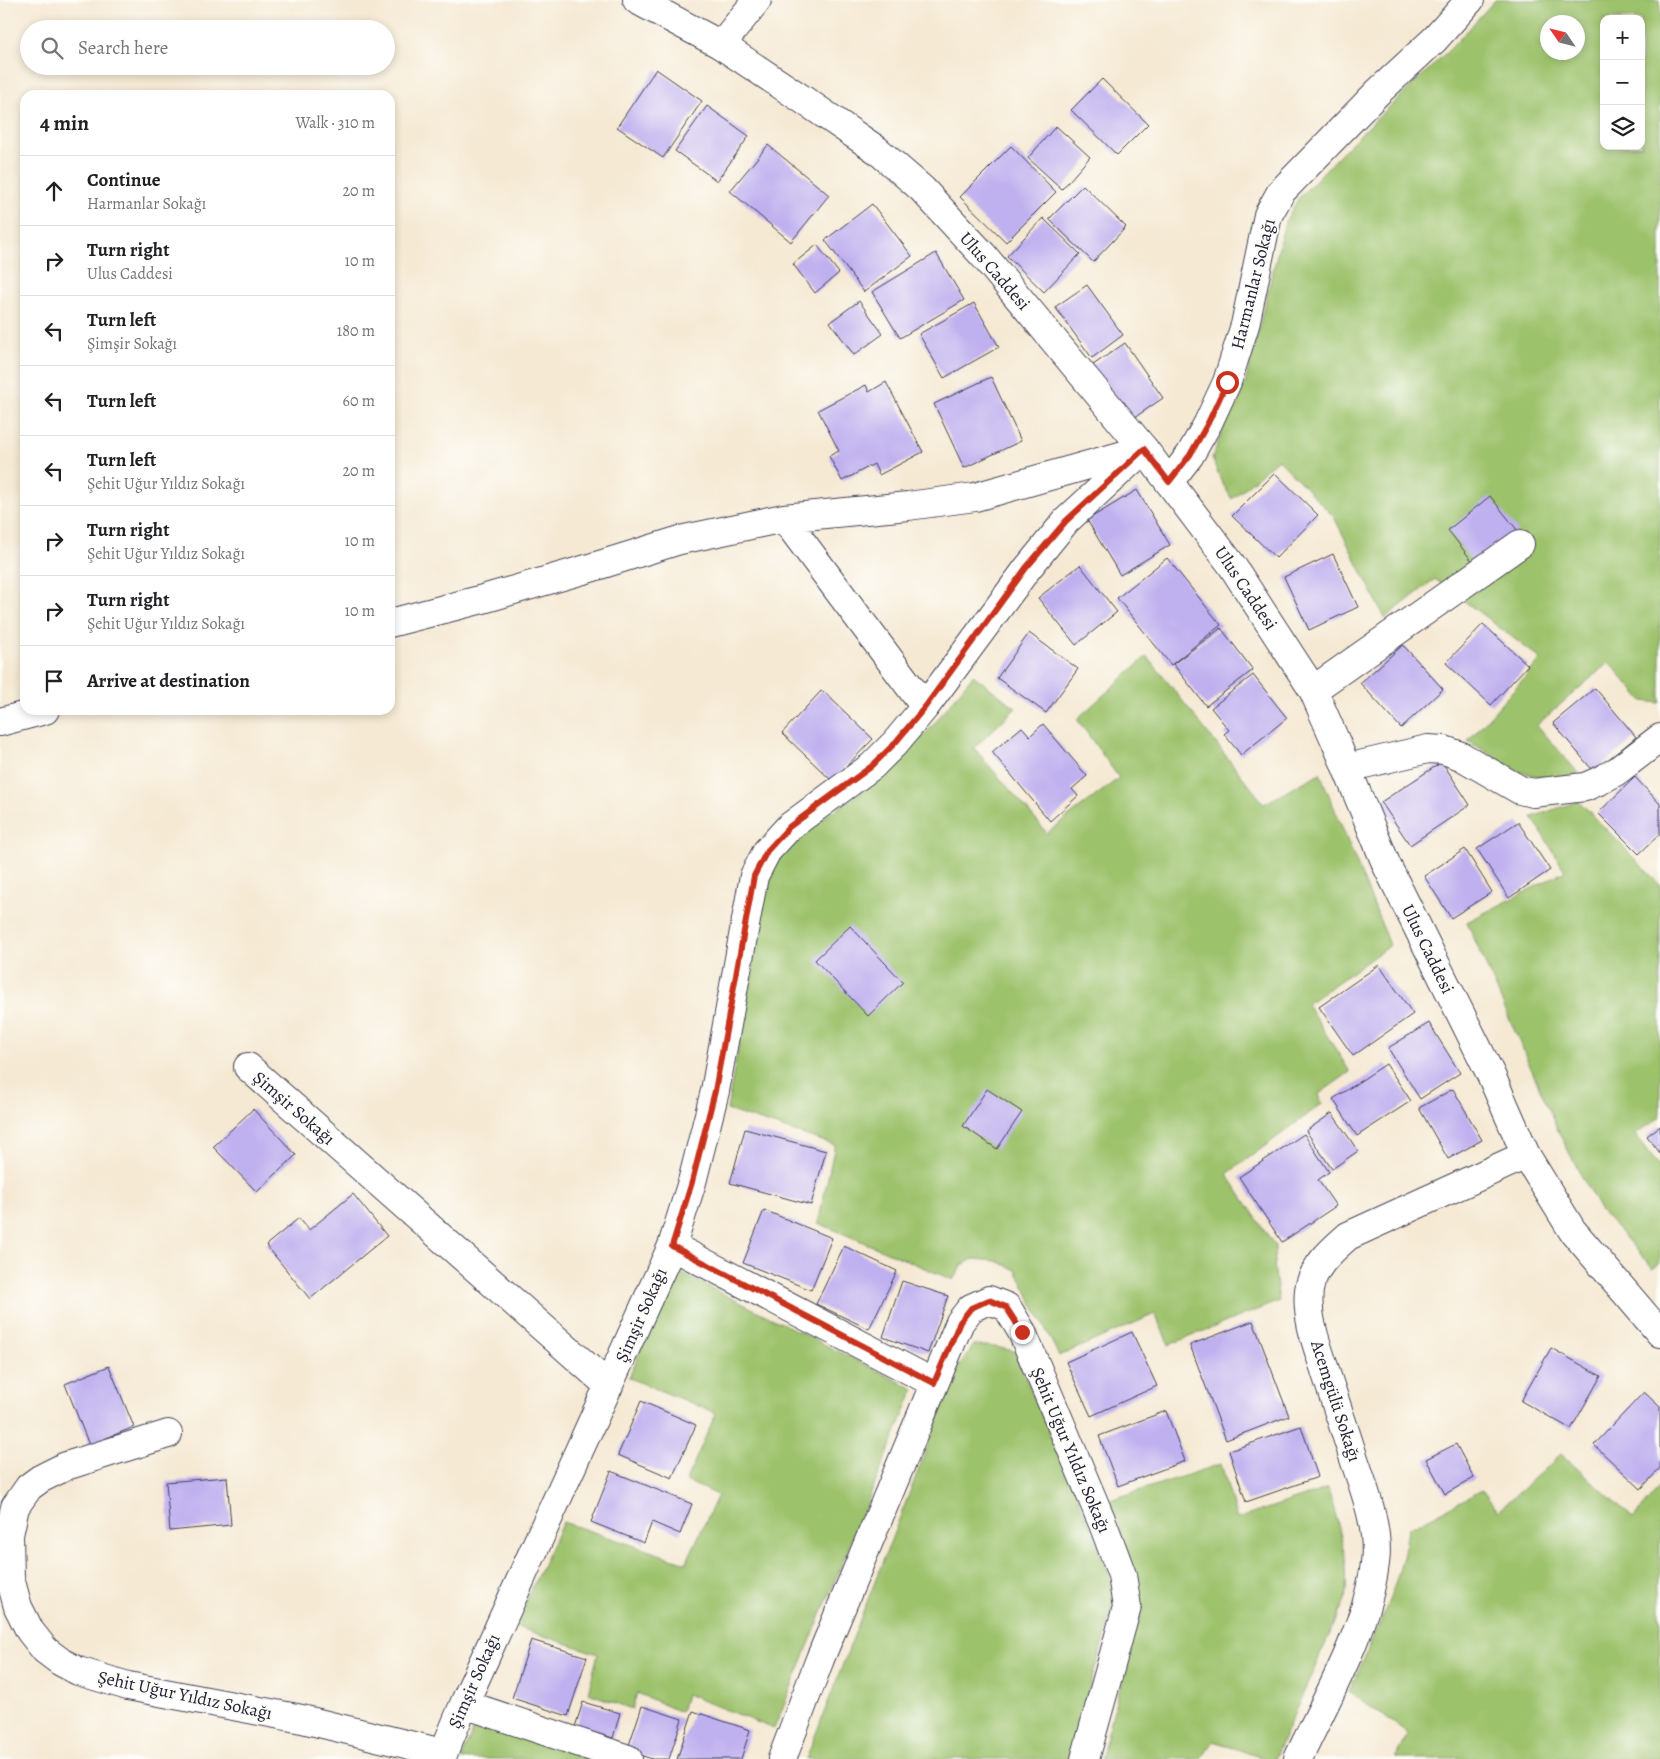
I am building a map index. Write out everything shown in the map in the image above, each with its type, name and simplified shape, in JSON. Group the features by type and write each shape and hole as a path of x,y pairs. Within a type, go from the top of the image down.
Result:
{"street":[{"name":"Ulus Caddesi","path":"638,0 721,45 877,150 922,189 983,255 1144,449 1231,564 1312,690 1347,768 1387,866 1491,1075 1526,1154 1572,1230 1660,1333"},
{"path":"721,45 757,0"},
{"name":"Harmanlar Sokağı","path":"1169,482 1190,455 1208,423 1227,382 1245,325 1268,215 1281,192 1378,92 1436,39 1470,0"},
{"path":"395,622 492,597 680,540 784,518 908,506 975,497 1144,449"},
{"name":"Şimşir Sokağı","path":"442,1756 672,1246 692,1182 715,1091 754,876 767,851 789,827 872,766 895,743 925,707 1026,568 1066,521 1144,449"},
{"path":"784,518 925,707"},
{"path":"1312,690 1520,544"},
{"path":"0,722 26,715"},
{"path":"1347,768 1428,749 1444,750 1461,756 1520,790 1533,793 1585,787 1617,772 1660,738"},
{"name":"Şimşir Sokağı","path":"248,1067 609,1386"},
{"name":"Acemgülü Sokağı","path":"1298,1759 1355,1638 1368,1597 1376,1562 1375,1534 1366,1493 1313,1332 1310,1313 1310,1289 1314,1274 1326,1256 1348,1236 1526,1154"},
{"path":"672,1246 934,1383"},
{"name":"Şehit Uğur Yıldız Sokağı","path":"782,1759 824,1650 960,1322 971,1308 989,1300 1006,1307 1022,1332 1104,1524 1122,1575 1127,1607 1085,1759"},
{"name":"Şehit Uğur Yıldız Sokağı","path":"168,1434 57,1470 29,1486 16,1507 9,1535 10,1578 18,1607 30,1631 45,1650 61,1662 78,1671 128,1686 302,1719 442,1756"},
{"path":"464,1704 628,1759"}],"green space":[{"path":"1495,0 1660,0 1660,703 1643,701 1609,662 1537,725 1579,774 1553,779 1519,772 1468,741 1541,659 1435,579 1385,618 1334,517 1278,459 1232,499 1221,481 1212,458 1225,425 1245,384 1285,222 1298,199 1342,152 1451,48"},
{"path":"1147,656 1264,804 1320,773 1390,945 1307,1004 1350,1072 1319,1094 1322,1104 1227,1174 1275,1246 1274,1265 1279,1301 1169,1345 1155,1314 1059,1356 1016,1270 997,1261 973,1259 962,1265 953,1280 818,1223 835,1145 727,1110 766,890 774,864 787,846 811,826 857,795 898,762 929,730 973,675 1016,708 974,748 1047,833 1119,778 1077,719"},
{"path":"1579,801 1660,885 1660,1117 1635,1135 1660,1167 1660,1263 1653,1268 1600,1210 1582,1177 1561,1137 1467,922 1565,871 1532,817"},
{"path":"673,1269 914,1389 774,1729 686,1694 681,1712 637,1693 632,1709 588,1693 598,1654 514,1626 563,1522 686,1563 718,1495 686,1481 716,1413 629,1378"},
{"path":"974,1345 1014,1351 1095,1536 1114,1589 1113,1609 1068,1759 806,1759 958,1368"},
{"path":"1561,1454 1633,1518 1660,1486 1660,1759 1396,1759 1408,1733 1349,1692 1392,1592 1399,1571 1408,1529 1482,1490 1498,1511"},
{"path":"1221,1464 1237,1519 1328,1488 1345,1557 1345,1600 1274,1759 1265,1759 1214,1741 1201,1759 1101,1759 1134,1634 1140,1599 1110,1500"},
{"path":"476,1724 590,1759 460,1759"}],"building":[{"path":"656,69 702,101 663,158 617,127"},
{"path":"1102,79 1148,124 1117,155 1071,110"},
{"path":"707,106 749,136 717,181 675,151"},
{"path":"1056,126 1090,157 1062,189 1028,158"},
{"path":"768,145 829,195 791,242 730,191"},
{"path":"1011,146 1056,192 1006,242 960,197"},
{"path":"1083,185 1126,227 1093,262 1049,219"},
{"path":"872,204 912,256 864,292 825,240"},
{"path":"1043,218 1080,254 1044,292 1007,256"},
{"path":"817,245 839,273 815,293 793,264"},
{"path":"936,253 964,300 900,338 872,292"},
{"path":"1087,285 1123,335 1092,358 1055,307"},
{"path":"859,301 883,334 854,355 830,322"},
{"path":"974,303 999,347 944,378 919,334"},
{"path":"1125,343 1163,398 1131,420 1093,365"},
{"path":"991,377 1021,441 964,468 934,404"},
{"path":"886,382 923,452 879,475 874,464 842,481 829,456 839,451 818,410 866,385 869,392"},
{"path":"1275,473 1318,515 1276,558 1232,516"},
{"path":"1137,490 1170,545 1120,575 1087,520"},
{"path":"1490,496 1518,531 1476,566 1448,530"},
{"path":"1333,554 1358,607 1309,630 1284,577"},
{"path":"1167,558 1221,625 1171,665 1117,598"},
{"path":"1080,565 1117,612 1076,645 1038,598"},
{"path":"1483,624 1528,665 1491,705 1446,663"},
{"path":"1221,628 1253,670 1206,706 1173,664"},
{"path":"1029,633 1078,669 1046,713 997,678"},
{"path":"1403,645 1443,689 1401,728 1360,683"},
{"path":"1253,675 1287,718 1241,755 1224,734 1229,730 1211,708"},
{"path":"1595,688 1636,737 1594,772 1553,723"},
{"path":"822,690 873,739 832,781 782,733"},
{"path":"1043,724 1087,776 1072,789 1078,796 1050,821 992,752 1022,727 1030,736"},
{"path":"1442,762 1470,805 1410,845 1381,802"},
{"path":"1635,777 1660,804 1660,834 1639,854 1598,813"},
{"path":"1518,822 1550,870 1509,898 1477,849"},
{"path":"1465,849 1492,892 1451,918 1424,876"},
{"path":"850,926 903,982 868,1016 815,960"},
{"path":"1379,965 1413,1014 1353,1056 1319,1007"},
{"path":"1429,1023 1460,1073 1420,1099 1388,1048"},
{"path":"1386,1064 1411,1101 1357,1136 1333,1099"},
{"path":"987,1089 1022,1112 997,1149 963,1126"},
{"path":"1453,1089 1482,1140 1448,1159 1419,1108"},
{"path":"253,1109 296,1155 257,1192 213,1147"},
{"path":"1332,1113 1358,1151 1332,1169 1306,1131"},
{"path":"1660,1126 1660,1153 1647,1136"},
{"path":"745,1129 826,1151 811,1205 730,1183"},
{"path":"1304,1134 1329,1172 1318,1180 1336,1206 1282,1242 1239,1177"},
{"path":"353,1194 387,1236 310,1299 266,1245 299,1218 309,1230"},
{"path":"764,1210 832,1238 811,1290 743,1263"},
{"path":"844,1246 897,1271 869,1329 816,1304"},
{"path":"902,1281 948,1296 928,1353 883,1337"},
{"path":"1253,1321 1289,1416 1226,1440 1190,1345"},
{"path":"1132,1332 1157,1386 1091,1416 1066,1362"},
{"path":"1551,1348 1601,1376 1571,1429 1521,1401"},
{"path":"109,1366 134,1427 89,1445 65,1384"},
{"path":"1644,1392 1660,1407 1660,1468 1641,1489 1594,1445"},
{"path":"641,1401 696,1425 672,1478 618,1455"},
{"path":"1166,1411 1185,1461 1118,1486 1099,1436"},
{"path":"1301,1426 1318,1477 1246,1502 1229,1451"},
{"path":"1456,1444 1474,1478 1445,1494 1426,1459"},
{"path":"611,1471 692,1504 680,1534 652,1522 644,1543 591,1522"},
{"path":"227,1477 231,1525 170,1531 166,1482"},
{"path":"531,1640 587,1657 568,1716 512,1698"},
{"path":"583,1702 620,1713 613,1738 575,1727"},
{"path":"642,1706 682,1719 669,1759 652,1759 627,1751"},
{"path":"693,1711 750,1730 741,1759 677,1759"}],"route":[{"path":"1022,1332 1006,1307 989,1300 971,1308 960,1322 934,1383 672,1246 692,1182 715,1091 754,876 767,851 789,827 872,766 895,743 925,707 1026,568 1066,521 1144,449 1169,482 1190,455 1208,423 1227,382"}]}
